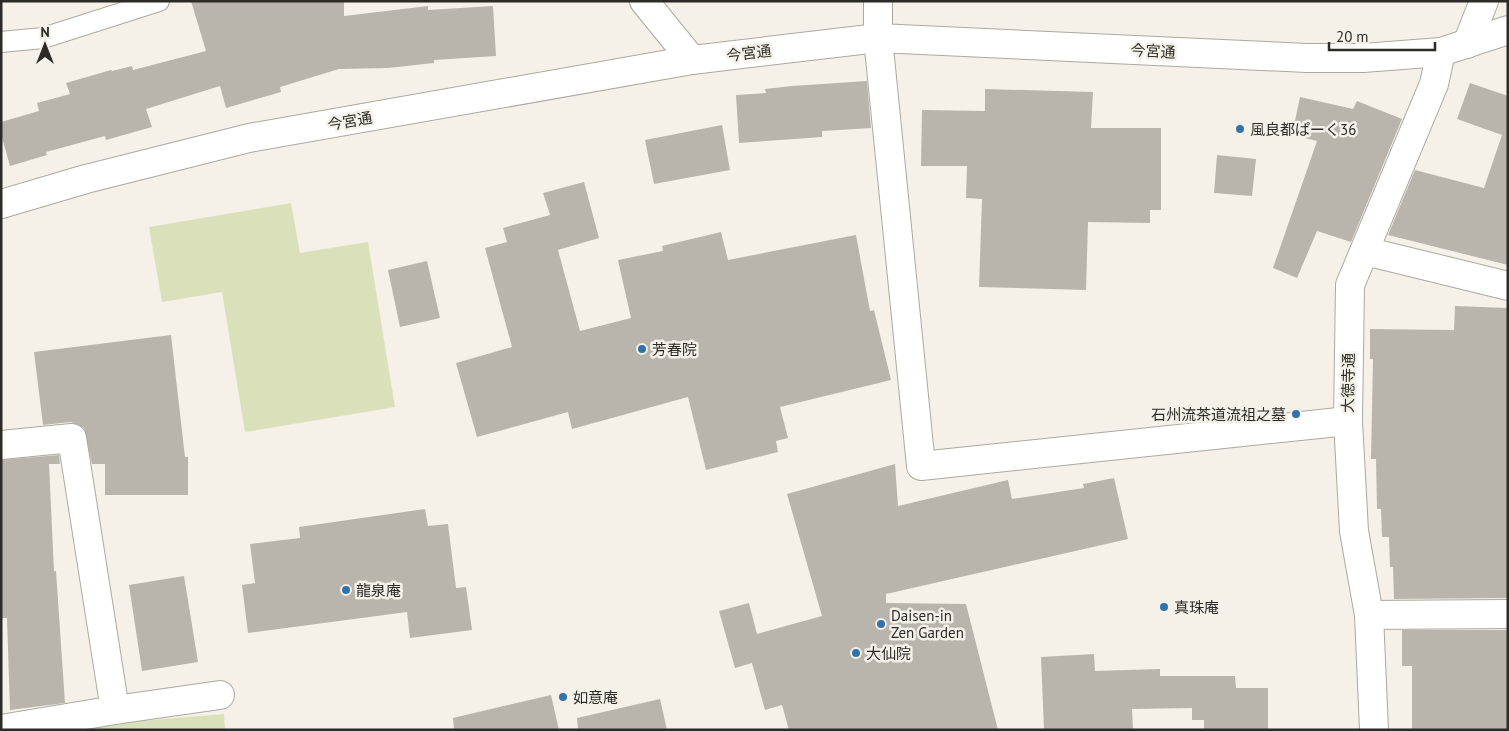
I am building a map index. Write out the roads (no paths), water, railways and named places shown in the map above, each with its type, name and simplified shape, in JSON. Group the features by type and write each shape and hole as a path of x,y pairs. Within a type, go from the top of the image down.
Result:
{"street":[{"path":"644,1 692,60"},
{"path":"878,1 878,38 921,466 1348,421"},
{"path":"1467,44 1484,1"},
{"name":"今宮通","path":"1,204 86,179 249,138 692,60 878,38 1307,58 1363,58 1441,52 1508,30"},
{"name":"大徳寺通","path":"1374,730 1369,615 1354,531 1348,421 1350,284 1434,84 1441,52"},
{"path":"1365,251 1508,286"},
{"path":"1,445 72,438 114,710"},
{"path":"1369,615 1508,614"},
{"path":"1,729 220,695"}],"lane":[{"path":"1,42 42,38 159,1"}],"place":[{"name":"風良都ぱーく36","path":"1240,129"},
{"name":"芳春院","path":"642,349"},
{"name":"石州流茶道流祖之墓","path":"1296,414"},
{"name":"龍泉庵","path":"346,590"},
{"name":"真珠庵","path":"1164,607"},
{"name":"Daisen-in Zen Garden","path":"881,624"},
{"name":"大仙院","path":"856,653"},
{"name":"如意庵","path":"563,697"}]}
